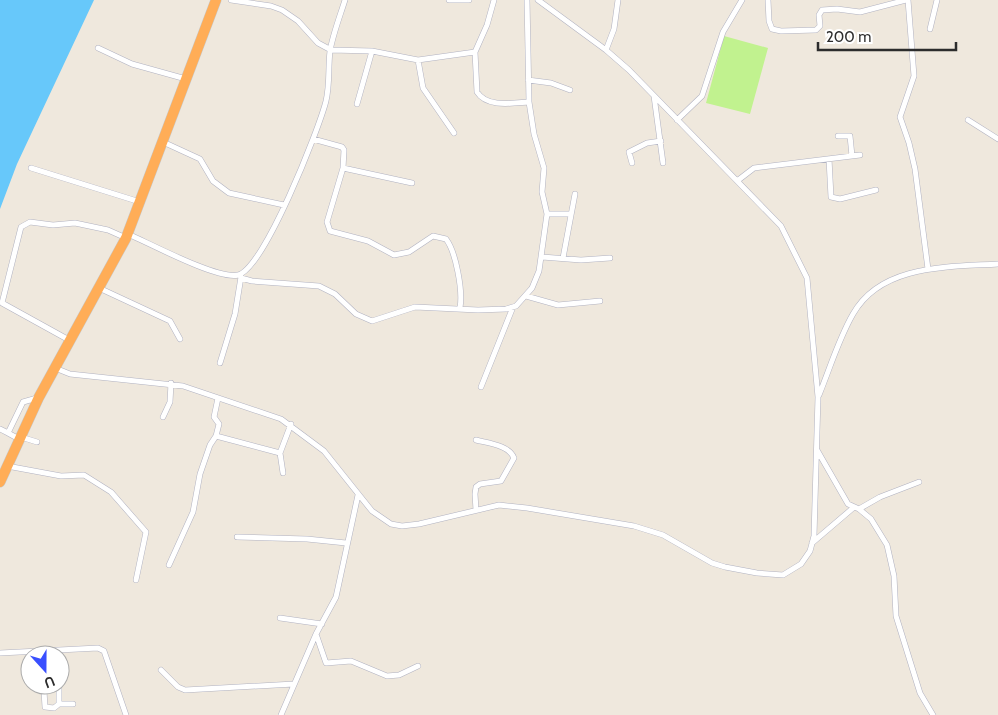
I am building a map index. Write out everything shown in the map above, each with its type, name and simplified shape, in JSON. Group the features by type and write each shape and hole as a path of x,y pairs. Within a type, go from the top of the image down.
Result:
{"highway":[{"path":"0,482 39,397 127,236 216,0"}],"street":[{"path":"231,0 271,6 282,10 298,21 318,43 330,50 372,51 418,60 476,52"},
{"path":"220,363 235,314 241,276 272,232 313,139 326,99 330,50 345,0"},
{"path":"449,0 470,0"},
{"path":"494,0 487,25 476,52 475,79 480,97 495,103 529,102"},
{"path":"481,387 513,307 526,296 536,280 542,256 547,214 542,192 544,168 534,134 529,102 527,0"},
{"path":"54,368 70,374 171,383 269,414 290,424 324,451 358,495 382,518 402,526 419,524 476,510 507,506 634,526 664,535 712,562 737,570 783,575 795,570 806,558 812,543 817,450 818,397 807,278 802,264 781,226 654,96 606,50 538,0"},
{"path":"606,50 614,29 618,0"},
{"path":"677,120 700,99 723,32 742,0"},
{"path":"768,0 770,25 772,29 781,31 816,30 820,26 818,15 822,10 837,9 860,12 907,0 914,76 900,117 915,169 928,269"},
{"path":"930,29 936,0"},
{"path":"98,48 132,64 186,79"},
{"path":"357,104 372,51"},
{"path":"418,60 423,88 454,133"},
{"path":"528,80 551,82 570,90"},
{"path":"654,96 663,163"},
{"path":"968,120 998,139"},
{"path":"838,136 850,136 852,156"},
{"path":"313,139 342,147 345,152 343,168 327,222 328,229 335,233 368,241 394,255 410,252 433,236 446,239 452,250 460,286 460,308"},
{"path":"632,164 629,152 647,143 661,141"},
{"path":"163,142 200,159 213,181 230,193 284,205"},
{"path":"737,181 754,168 860,155"},
{"path":"829,159 829,194 833,198 840,199 876,190"},
{"path":"31,168 141,203"},
{"path":"343,168 412,184"},
{"path":"562,258 575,194"},
{"path":"547,214 571,214"},
{"path":"69,340 2,303 21,227 27,223 76,224 108,230 217,273 241,276 252,281 319,286 335,294 356,314 372,321 411,308 478,310 513,307"},
{"path":"542,256 610,258"},
{"path":"818,397 850,319 859,306 890,280 928,269 998,264"},
{"path":"99,288 170,322 180,339"},
{"path":"526,296 558,305 600,301"},
{"path":"163,417 170,402 171,383"},
{"path":"8,433 23,402 39,397"},
{"path":"168,566 193,512 200,474 210,445 216,436 219,424 214,417 218,398"},
{"path":"283,473 280,453 290,424"},
{"path":"0,429 20,438 37,442"},
{"path":"216,436 280,453"},
{"path":"476,440 511,452 514,458 501,481 484,483 476,487 474,494 476,510"},
{"path":"817,450 843,497 880,530 887,546 894,576 896,616 920,693 933,715"},
{"path":"6,466 61,476 81,474 111,492 146,532 136,580"},
{"path":"812,543 856,509 880,496 919,482"},
{"path":"281,715 316,634 336,597 358,495"},
{"path":"237,537 308,539 346,544"},
{"path":"280,618 322,624"},
{"path":"316,634 326,663 351,661 387,676 399,675 418,666"},
{"path":"70,651 98,648 104,651 126,715"},
{"path":"0,653 20,653"},
{"path":"161,670 178,687 185,690 294,684"},
{"path":"44,695 43,701 47,708 47,715"},
{"path":"59,695 59,704"},
{"path":"47,708 54,708 59,704 73,704"}],"green space":[{"path":"724,36 768,48 750,114 706,103"}],"water":[{"path":"0,0 94,0 17,164 0,209"}]}
